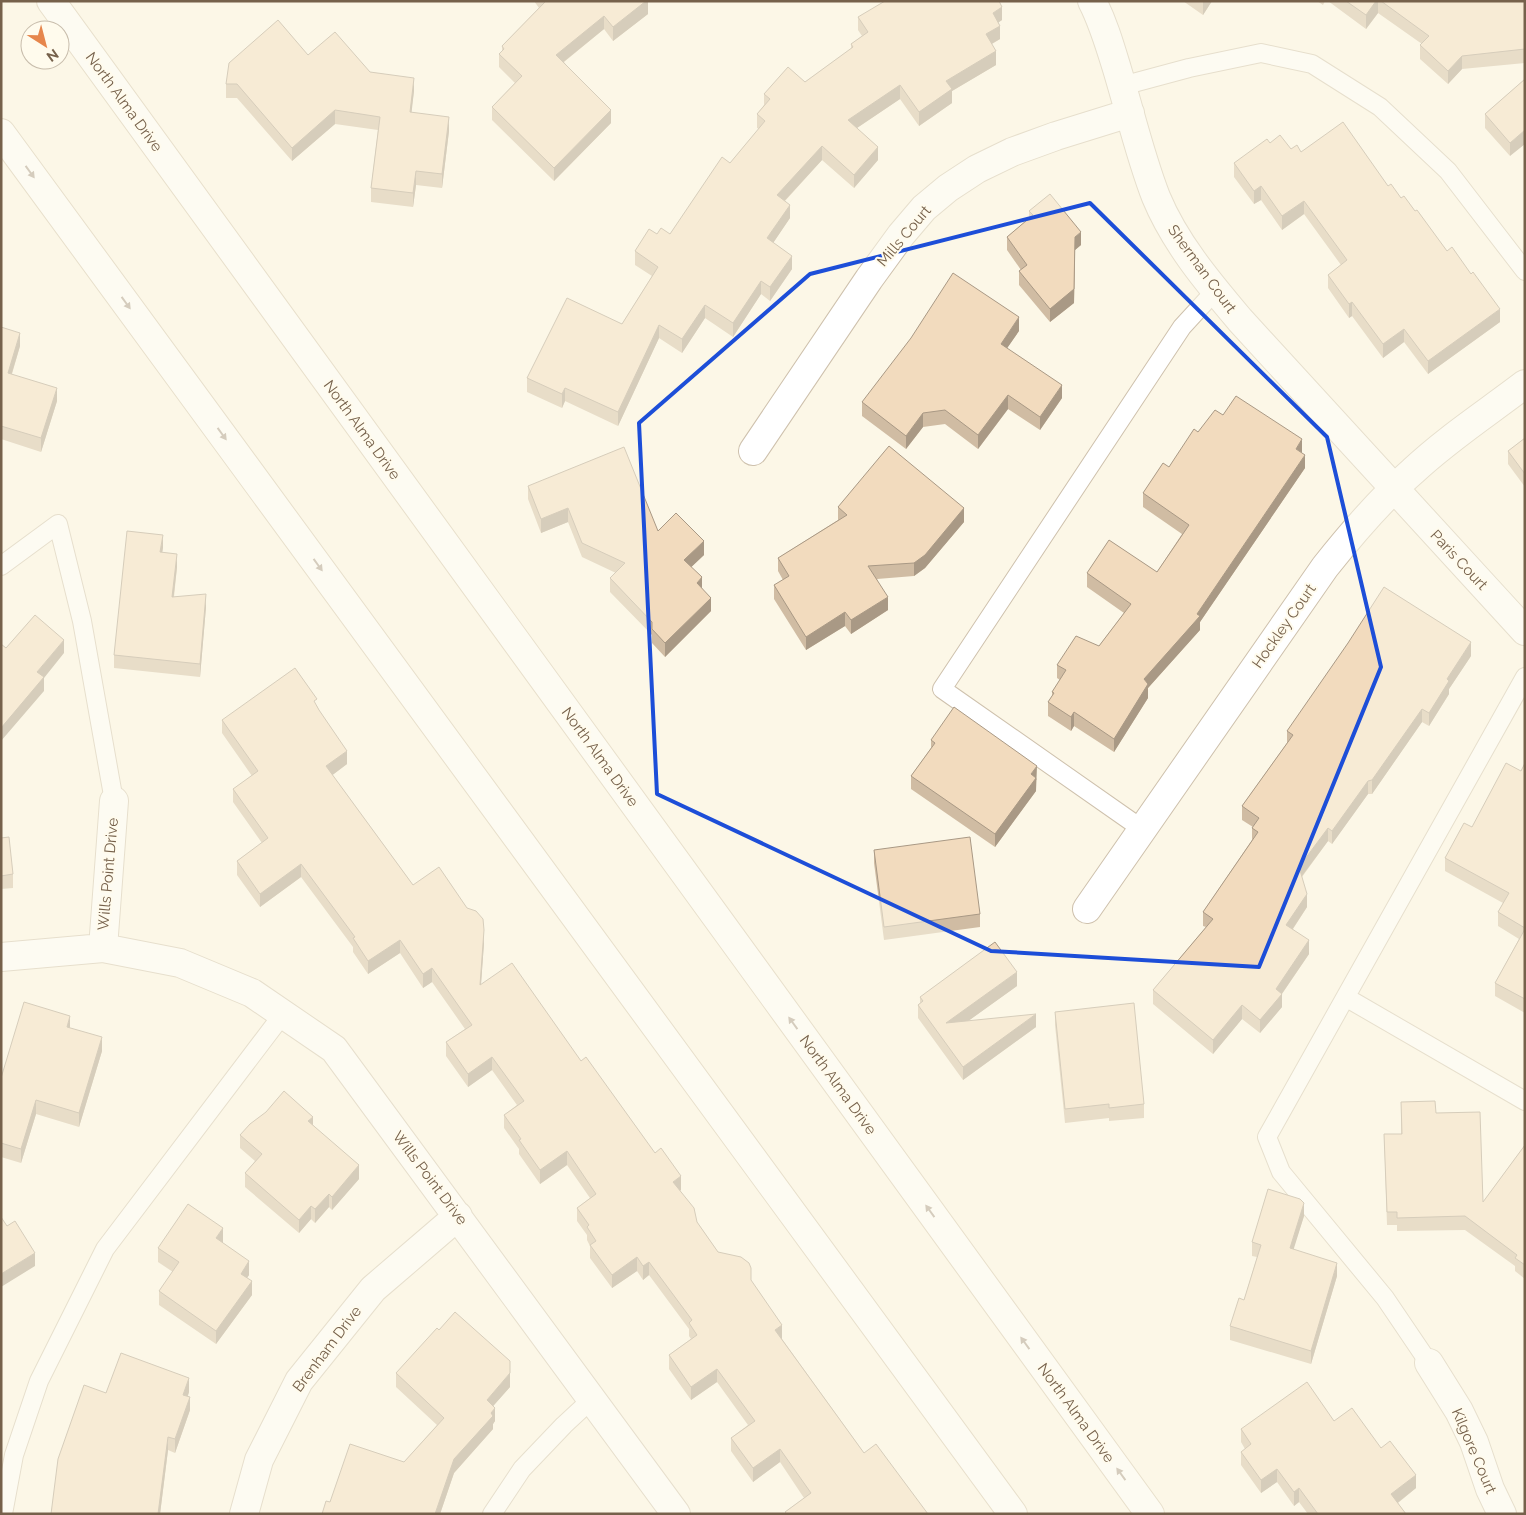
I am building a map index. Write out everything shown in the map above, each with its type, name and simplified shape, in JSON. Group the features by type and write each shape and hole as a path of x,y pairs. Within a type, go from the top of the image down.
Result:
{"street":[{"name":"North Alma Drive","path":"51,1 1150,1514"},
{"name":"Sherman Court","path":"1092,1 1109,44 1150,180 1168,222 1182,246 1215,290 1394,490"},
{"name":"Mills Court","path":"753,451 868,279 900,235 924,208 948,188 978,169 1012,152 1130,113"},
{"path":"1,133 1013,1514"},
{"name":"Hockley Court","path":"1087,909 1325,567 1373,509 1440,448 1525,384"},
{"name":"Paris Court","path":"1394,490 1525,631"},
{"name":"Wills Point Drive","path":"102,948 114,801"},
{"name":"Wills Point Drive","path":"1,957 102,948 180,963 252,993 334,1049 676,1514"},
{"name":"Brenham Drive","path":"244,1514 259,1460 299,1381 373,1289 458,1216"},
{"name":"Kilgore Court","path":"1429,1363 1459,1411 1474,1442 1490,1489 1502,1514"}],"lane":[{"path":"1122,86 1189,68 1261,53 1312,64 1380,107 1448,171 1525,271"},
{"path":"1142,829 942,689 1182,327 1215,290"},
{"path":"1,566 58,524 82,621 114,801"},
{"path":"1429,1363 1385,1298 1281,1172 1267,1137 1525,677"},
{"path":"1346,998 1525,1102"},
{"path":"3,1514 8,1453 39,1381 105,1249 283,1014"},
{"path":"492,1514 522,1469 592,1399"}],"highlighted area":[{"path":"1090,203 1327,437 1381,667 1259,967 991,951 657,794 639,423 810,274"}],"building":[{"path":"544,1 646,1 613,27 604,16 556,55 611,110 554,168 492,107 522,76 499,54 504,49 502,46"},
{"path":"885,1 999,1 1002,7 993,13 1000,26 986,34 996,51 946,81 952,89 919,112 900,85 848,120 878,147 854,175 822,146 777,195 790,205 767,238 792,256 770,287 761,281 733,323 705,305 682,339 659,325 618,412 565,388 562,394 527,378 567,298 622,324 658,267 635,251 649,229 657,234 661,228 670,234 722,157 730,163 765,121 757,114 770,99 764,94 788,67 805,82 853,47 851,44 868,32 858,17"},
{"path":"1346,1 1376,1 1366,15"},
{"path":"1381,1 1525,1 1525,49 1462,56 1448,71 1420,45 1429,36"},
{"path":"278,20 308,55 335,32 370,72 414,78 410,112 449,117 442,174 416,171 413,193 371,188 380,117 335,110 292,148 237,84 226,84 229,63"},
{"path":"1525,79 1525,130 1510,143 1485,114"},
{"path":"1343,122 1388,186 1391,184 1401,198 1404,196 1415,211 1417,210 1447,251 1452,247 1471,274 1473,272 1500,309 1428,361 1404,329 1383,344 1352,302 1349,304 1328,275 1347,260 1304,201 1282,216 1261,186 1254,191 1234,163 1267,139 1270,143 1280,135 1291,149 1297,145 1301,152"},
{"path":"1050,194 1081,232 1075,237 1074,289 1050,309 1019,271 1027,265 1007,237 1033,215 1029,211"},
{"path":"953,273 1019,317 1001,344 1062,385 1040,417 1008,395 978,435 945,410 923,413 906,436 862,402 911,338"},
{"path":"1,327 20,333 8,373 57,388 41,438 1,426"},
{"path":"1236,396 1302,439 1296,449 1305,455 1197,614 1200,616 1144,679 1148,684 1114,739 1074,712 1071,717 1048,702 1066,670 1057,665 1076,636 1099,646 1131,604 1087,573 1109,540 1157,572 1189,525 1143,493 1163,463 1169,467 1194,429 1198,432 1215,410 1223,415"},
{"path":"1525,438 1525,474 1508,451"},
{"path":"889,446 964,508 925,555 914,563 868,566 888,597 851,620 845,612 806,637 774,585 789,576 778,558 847,515 838,507"},
{"path":"624,447 658,531 676,513 704,541 684,560 702,577 697,583 711,598 665,643 652,629 652,622 610,578 625,563 582,543 568,508 541,519 528,486"},
{"path":"127,531 163,535 160,552 177,554 172,597 206,594 200,664 114,655"},
{"path":"1384,587 1471,642 1447,679 1449,681 1429,713 1422,709 1372,780 1368,781 1332,831 1328,828 1299,867 1307,894 1286,925 1309,940 1276,989 1282,994 1260,1020 1242,1005 1213,1040 1153,990 1213,919 1203,912 1258,832 1252,828 1259,818 1242,806 1293,735 1287,731"},
{"path":"35,615 64,640 37,672 44,677 1,728 1,644 6,648"},
{"path":"295,668 317,699 314,701 319,710 347,751 326,766 413,885 439,867 467,908 476,911 483,919 480,985 512,963 581,1061 586,1057 655,1153 661,1148 681,1176 673,1182 694,1208 697,1222 718,1252 741,1257 749,1263 751,1280 782,1325 775,1330 864,1453 876,1444 928,1514 787,1514 785,1512 811,1493 780,1449 753,1468 731,1438 755,1421 717,1369 691,1387 669,1355 697,1335 689,1323 692,1320 649,1262 643,1266 637,1257 612,1275 590,1245 596,1241 587,1227 589,1225 577,1208 596,1194 567,1151 540,1170 504,1115 524,1101 492,1057 468,1074 446,1042 472,1025 432,968 423,974 400,940 368,961 353,938 355,937 301,864 260,894 237,861 268,838 233,789 258,771 222,720"},
{"path":"954,707 1037,766 1031,774 1036,778 995,834 911,776 935,743 931,740"},
{"path":"1506,763 1521,771 1525,763 1525,928 1498,912 1509,893 1445,858 1464,823 1472,827"},
{"path":"9,837 13,874 1,876 1,838"},
{"path":"970,837 980,914 884,927 874,850"},
{"path":"1525,929 1525,999 1495,983"},
{"path":"995,942 1017,972 946,1023 1036,1014 963,1067 918,1005 923,1001 920,997"},
{"path":"24,1002 70,1016 67,1027 102,1037 79,1113 36,1100 21,1149 1,1143 1,1078"},
{"path":"1134,1003 1144,1104 1109,1108 1109,1104 1065,1109 1055,1012"},
{"path":"284,1091 313,1117 308,1121 359,1165 332,1197 329,1194 315,1209 311,1206 299,1220 245,1173 262,1154 240,1135 250,1124 266,1112"},
{"path":"1435,1101 1436,1113 1480,1112 1483,1202 1525,1145 1525,1265 1515,1258 1517,1255 1465,1216 1397,1218 1397,1212 1387,1212 1384,1134 1402,1134 1401,1102"},
{"path":"1268,1189 1300,1199 1304,1203 1290,1248 1337,1263 1311,1351 1230,1326 1239,1298 1244,1300 1261,1245 1252,1242"},
{"path":"188,1204 223,1228 216,1238 249,1261 241,1274 252,1281 216,1331 159,1291 179,1262 158,1248"},
{"path":"1,1217 7,1226 15,1221 35,1253 1,1274"},
{"path":"455,1312 510,1361 510,1373 487,1400 495,1408 491,1413 493,1416 454,1459 435,1514 322,1514 326,1501 330,1502 350,1444 404,1462 444,1418 396,1373 437,1328 439,1330"},
{"path":"121,1353 189,1378 183,1395 190,1397 175,1439 168,1437 158,1514 51,1514 58,1459 84,1385 106,1393"},
{"path":"1307,1382 1334,1421 1352,1408 1381,1448 1390,1441 1416,1475 1391,1494 1406,1514 1318,1514 1299,1488 1294,1492 1277,1469 1261,1480 1241,1452 1251,1444 1241,1429"}]}
